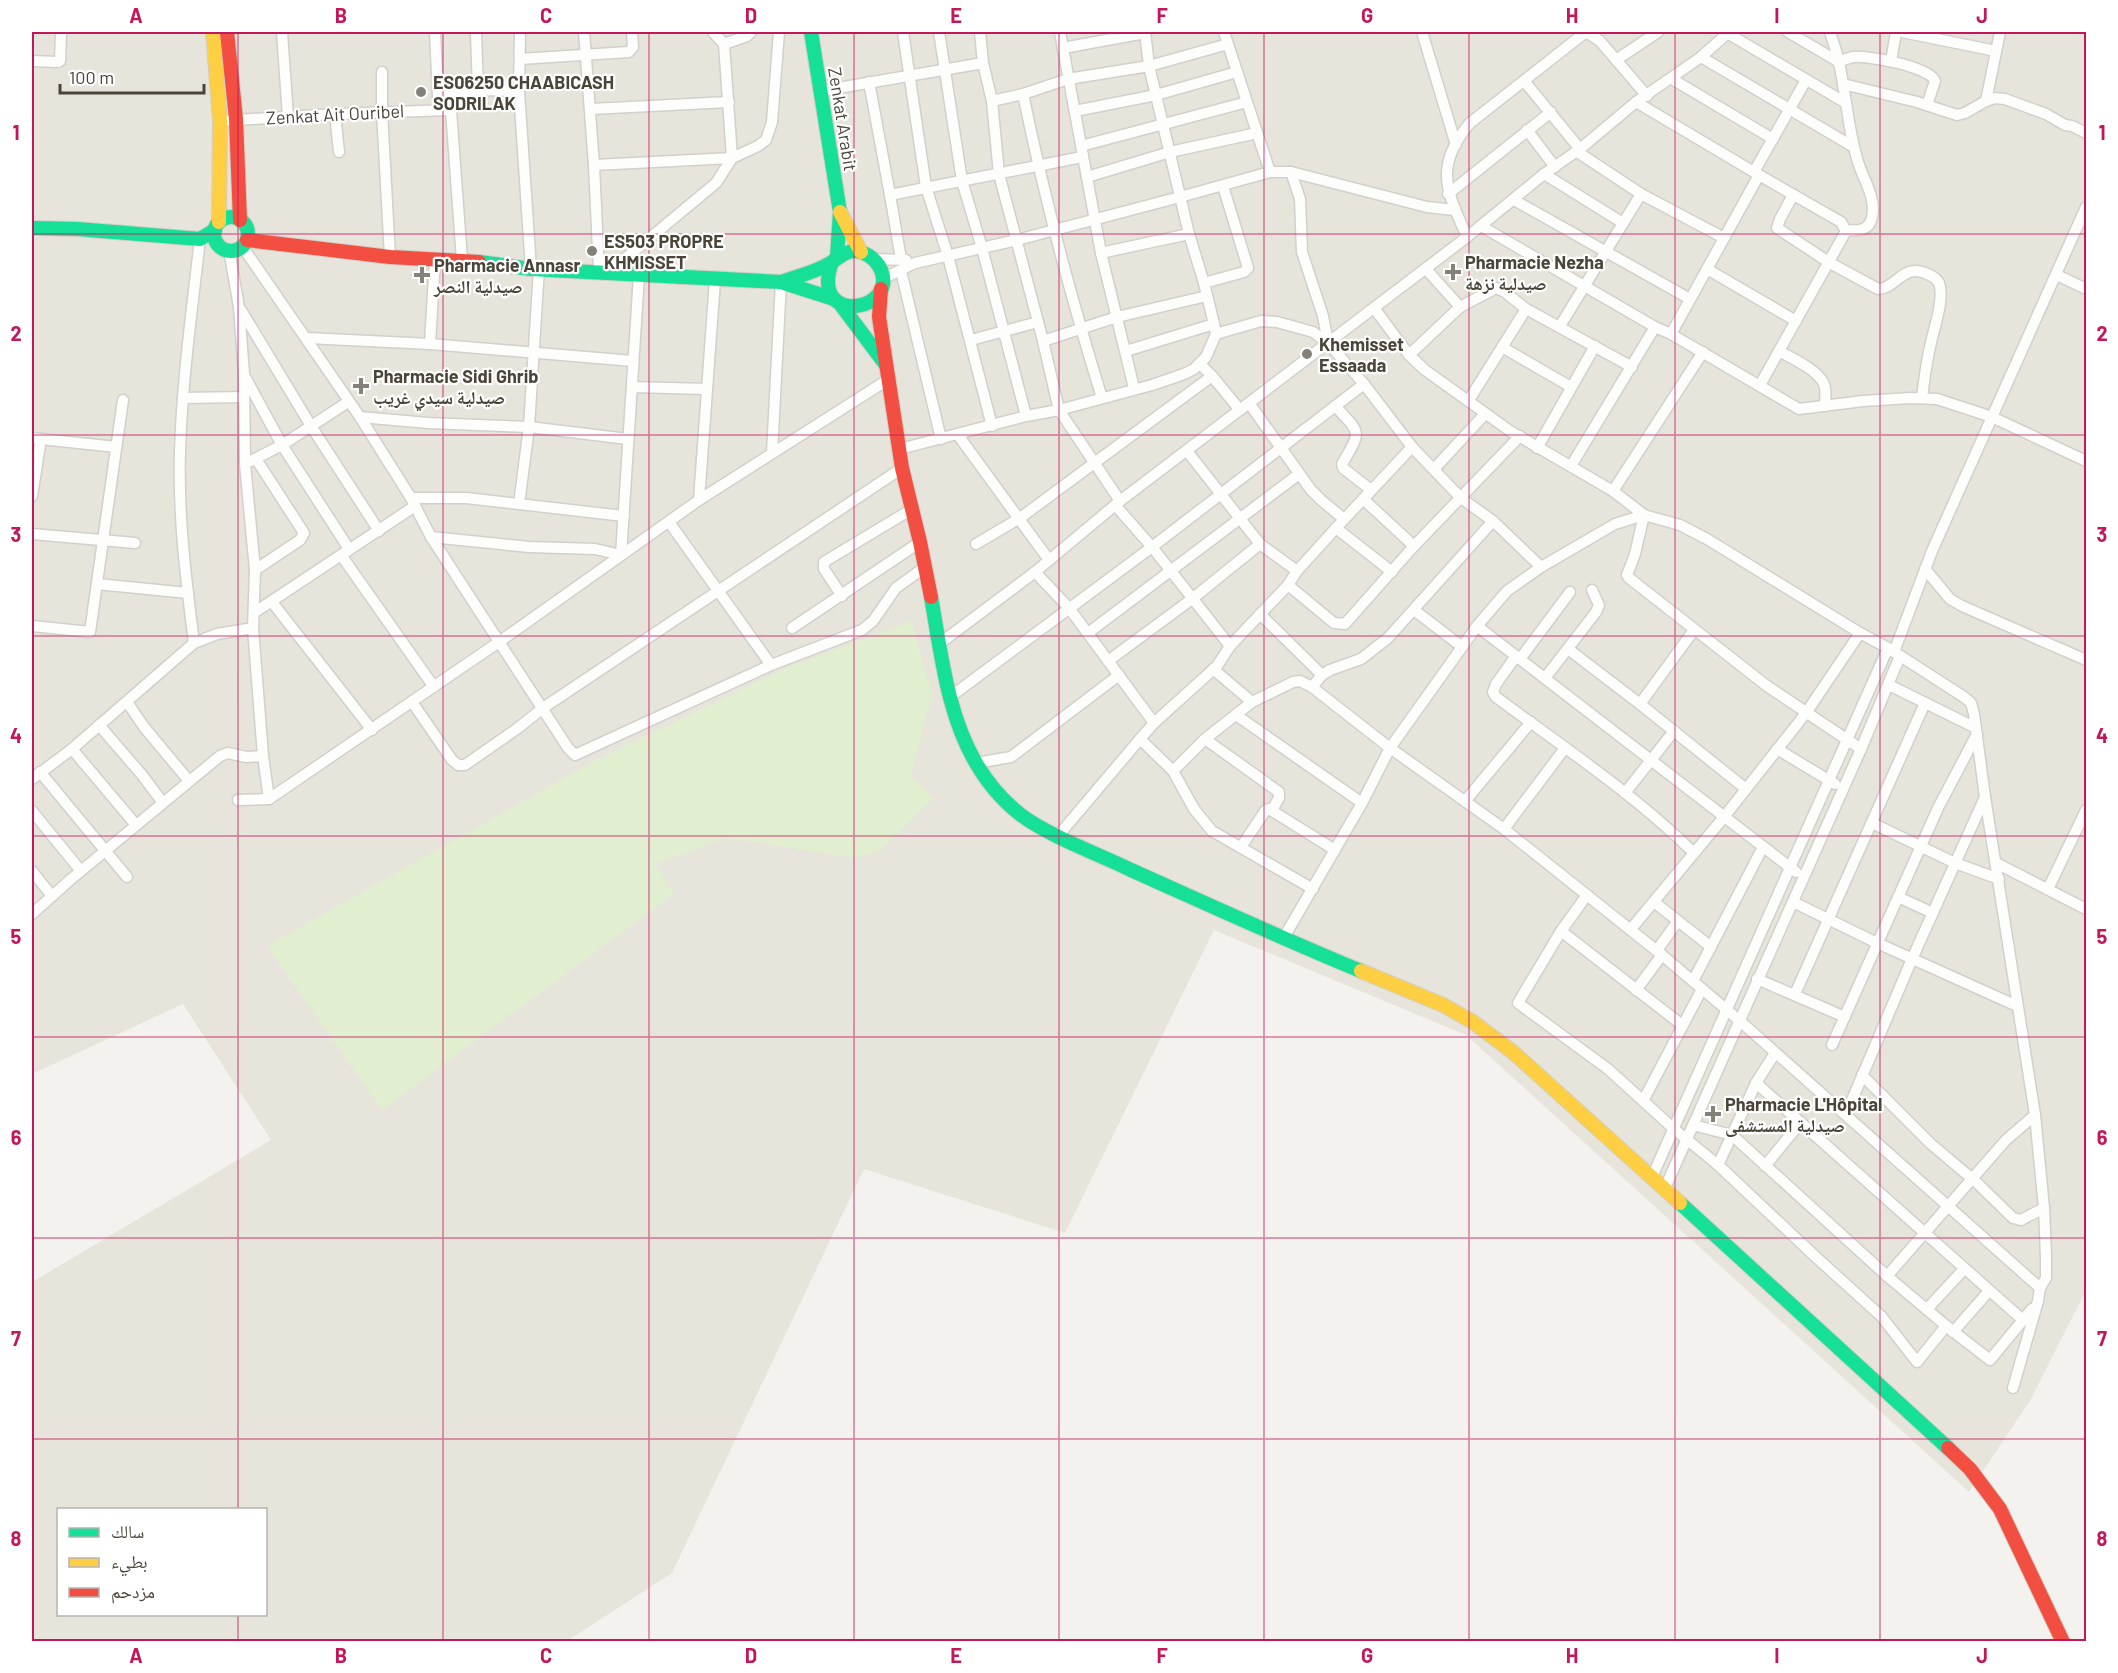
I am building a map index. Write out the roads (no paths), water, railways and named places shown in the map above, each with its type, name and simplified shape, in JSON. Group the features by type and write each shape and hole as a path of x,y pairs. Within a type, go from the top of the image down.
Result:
{"main road":[{"path":"213,32 220,121 217,244 462,260 535,268 781,282 850,308 869,304 876,297 882,284"},
{"path":"228,32 236,119 240,220"},
{"name":"Zenkat Arabit","path":"811,32 840,212"},
{"path":"840,212 861,252"},
{"path":"840,212 834,260 826,279 828,290 889,373"},
{"path":"32,228 200,239 225,218 233,217 240,220 248,231 239,246"},
{"path":"781,282 852,251 861,252 874,259 880,268 882,284 879,317 902,468 920,543 950,697 965,741 976,763 992,786 1021,815 1058,836 1283,939 1423,996 1473,1022 1514,1053 1665,1188 1970,1469 2000,1509 2063,1641"}],"street":[{"path":"32,61 60,61 62,32"},
{"path":"282,32 288,117"},
{"path":"435,32 438,97 451,110 462,260"},
{"path":"476,32 478,90"},
{"path":"519,504 529,428 535,268 519,91 520,32"},
{"path":"584,32 604,272"},
{"path":"520,59 629,52 633,47 632,32"},
{"path":"604,272 716,183 732,158 724,44 713,32"},
{"path":"724,44 752,32"},
{"path":"594,165 732,158 758,146 766,140 770,131 779,32"},
{"path":"903,32 926,187 948,256 992,426"},
{"path":"939,32 962,181 1026,416"},
{"path":"980,32 983,63 992,100 999,174 1059,410 1118,503 1230,646"},
{"path":"1059,32 1101,253 1134,388"},
{"path":"900,449 1026,416 1059,410 1184,374 1200,364 1210,349 1215,329 1180,198 1149,66 1145,32 1063,48"},
{"path":"1422,32 1456,145"},
{"path":"1467,237 1448,194 1446,178 1450,156 1461,133 1470,123 1582,35 1589,32 1600,41 1647,96"},
{"path":"1616,60 1659,32"},
{"path":"939,644 1035,572 1118,503 1426,269 1636,102 1701,57 1728,32 1846,103"},
{"path":"1788,32 1839,62 1854,57 1891,61 1934,76 1935,81 1927,105"},
{"path":"1830,32 1839,62 1852,146 1870,197 1872,217 1861,231 1846,230"},
{"path":"1891,61 1896,32"},
{"path":"1902,32 1996,51"},
{"path":"1986,101 2000,32"},
{"path":"992,100 1023,94 1068,79 1149,66 1228,35 1246,102 1270,172"},
{"path":"1701,57 1852,146"},
{"path":"821,91 983,63"},
{"path":"382,72 390,257"},
{"path":"1075,111 1156,95 1237,72"},
{"path":"1672,79 1773,139"},
{"path":"1671,334 1806,80"},
{"path":"1524,81 1551,112 1578,150 1641,194 1724,238"},
{"path":"869,82 901,259"},
{"path":"1843,84 1957,115 1986,101 1995,98 2005,99 2046,114 2065,126 2072,126 2086,133"},
{"path":"438,97 478,90 519,91"},
{"path":"1023,94 1038,167 1080,327 1102,398"},
{"path":"591,110 729,102"},
{"path":"890,195 1038,167 1163,124 1246,102"},
{"path":"1636,102 1841,222 1846,230"},
{"name":"Zenkat Ait Ouribel","path":"220,121 451,110"},
{"path":"1448,194 1551,112"},
{"path":"335,114 339,152"},
{"path":"1527,130 1555,167"},
{"path":"1087,177 1170,152 1257,134"},
{"path":"874,259 901,259 915,262 948,256 1180,198 1270,172 1291,172 1427,207 1455,210"},
{"path":"1291,172 1300,199 1302,252 1323,316 1328,344"},
{"path":"1544,174 1623,224"},
{"path":"1204,284 1244,272 1248,268 1223,186"},
{"path":"1560,326 1641,194"},
{"path":"1793,195 1777,228 1830,262 1878,289 1888,286 1906,273 1915,271 1935,278 1939,284 1940,302 1926,365 1922,398"},
{"path":"1514,200 1690,299"},
{"path":"1652,1177 1848,741 1894,652 1925,569 2086,207"},
{"path":"1481,226 1799,409 1922,398 1937,399 1992,417 2086,462"},
{"path":"1760,386 1846,230"},
{"path":"1101,253 1189,234"},
{"path":"194,643 180,479 183,398 200,239"},
{"path":"239,246 245,464 255,570 254,628 263,756 269,799"},
{"path":"239,246 307,338 360,417 413,502 431,537 568,748 575,755 771,664 868,626 896,588 925,567"},
{"path":"430,344 435,259"},
{"path":"882,284 915,262"},
{"path":"1426,269 1460,307"},
{"path":"1707,269 1796,321"},
{"path":"901,271 941,439"},
{"path":"621,555 639,275"},
{"path":"2057,275 2086,289"},
{"path":"699,500 715,280"},
{"path":"772,453 781,282"},
{"path":"1409,355 1460,307 1496,288 1505,292 1526,309 1632,367"},
{"path":"1043,341 1080,327 1207,296"},
{"path":"239,307 311,426 379,531"},
{"path":"1374,308 1409,355 1443,384 1469,400 1485,414 1537,448 1613,491 1644,515 1680,525 1707,539 1894,652 1971,704 2035,1115 2044,1208 2045,1280 2040,1288 2013,1388"},
{"path":"1469,400 1526,309"},
{"path":"1126,351 1215,329 1261,321 1277,322 1313,332 1328,344 1364,384 1412,447 1461,498 1493,521 1540,567"},
{"path":"970,340 1038,322"},
{"path":"1571,466 1654,327"},
{"path":"307,338 533,351 633,361"},
{"path":"1537,448 1595,346"},
{"path":"1502,347 1571,387"},
{"path":"1779,351 1806,367 1822,382 1826,390 1825,406"},
{"path":"1613,491 1703,352"},
{"path":"1200,364 1240,410"},
{"path":"238,800 269,799 500,642 699,500 889,373"},
{"path":"244,374 282,445 345,552 434,687"},
{"path":"976,544 1020,518 1212,376"},
{"path":"950,697 1152,547 1364,384"},
{"path":"632,387 706,389"},
{"path":"183,398 244,398"},
{"path":"32,626 90,632 123,400"},
{"path":"245,464 282,445 348,402"},
{"path":"1249,403 1299,474 1321,500 1344,519"},
{"path":"1335,406 1356,431 1357,437 1342,464 1343,468 1371,490"},
{"path":"1434,468 1485,414"},
{"path":"360,417 529,428 628,439"},
{"path":"958,435 1049,560"},
{"path":"1288,585 1334,623 1340,624 1348,621 1414,546 1520,436"},
{"path":"32,496 36,439 116,447"},
{"path":"1058,836 1154,723 1213,669 1230,646 1412,447"},
{"path":"1187,451 1260,544 1298,571"},
{"path":"255,570 300,540 304,533 256,459"},
{"path":"412,702 452,760 461,766 490,748 543,708 902,468"},
{"path":"1088,633 1299,474"},
{"path":"255,612 379,531 413,502 466,498 624,516"},
{"path":"1363,499 1414,546"},
{"path":"842,596 824,568 824,562 912,508"},
{"path":"1283,939 1362,803 1390,748 1461,645 1477,626 1507,591 1540,567 1615,524 1644,515"},
{"path":"1644,515 1635,554 1627,575 1629,578 1767,686 1861,749"},
{"path":"1312,687 1322,675 1330,670 1361,659 1373,651 1414,610 1493,521"},
{"path":"669,522 771,664"},
{"path":"1336,528 1392,572"},
{"path":"32,534 135,543"},
{"path":"431,537 529,547 595,549 621,555"},
{"path":"792,628 920,543"},
{"path":"1108,661 1192,599 1260,544"},
{"path":"1925,569 1945,594 1962,606 2086,660"},
{"path":"1035,572 1070,608 1154,723"},
{"path":"97,585 188,592"},
{"path":"1545,678 1598,609 1598,601 1592,590"},
{"path":"1570,592 1496,684 1493,692 1496,697 1625,793 1694,853"},
{"path":"272,602 372,730"},
{"path":"1414,610 1461,645"},
{"path":"1260,614 1322,675"},
{"path":"1477,626 1803,878"},
{"path":"127,877 106,850 36,776 72,749 194,643 218,634 254,628"},
{"path":"1640,704 1694,630"},
{"path":"1631,929 1777,750 1860,633"},
{"path":"1568,649 1746,789"},
{"path":"1665,1188 1889,685 1894,652"},
{"path":"1213,669 1252,702"},
{"path":"976,763 1011,757 1119,675"},
{"path":"1173,771 1205,739 1252,702 1293,682 1300,681 1312,687 1390,748 1504,829 1659,952 1846,1114 2040,1288"},
{"path":"1889,685 1976,731"},
{"path":"127,702 144,727 189,781"},
{"path":"1796,994 1925,703"},
{"path":"1236,715 1362,803"},
{"path":"1466,800 1531,722"},
{"path":"99,725 128,757 162,803"},
{"path":"1625,793 1674,731"},
{"path":"1832,1045 1920,846 1976,731"},
{"path":"1140,739 1173,771 1202,821 1212,831 1313,889"},
{"path":"1205,739 1279,792 1280,798 1272,810"},
{"path":"1504,829 1565,748"},
{"path":"72,749 136,825"},
{"path":"1777,750 1843,789"},
{"path":"32,914 223,754 246,757 263,756"},
{"path":"1846,1114 1985,797"},
{"path":"1240,847 1269,809 1335,850"},
{"path":"2048,889 2086,810"},
{"path":"32,811 81,871"},
{"path":"1872,823 1955,863 1999,879"},
{"path":"1693,981 1763,847"},
{"path":"1996,863 2086,909"},
{"path":"32,871 52,896"},
{"path":"1587,895 1561,931 1518,1003 1608,1069 1674,1129 1718,1165 1881,1316 1917,1362 1989,1291"},
{"path":"1898,897 1933,913"},
{"path":"1654,902 1711,947"},
{"path":"1793,902 2017,1006"},
{"path":"1636,990 1678,921"},
{"path":"1561,931 1682,1025"},
{"path":"1757,979 1845,1017"},
{"path":"1643,1101 1702,989"},
{"path":"1718,1165 1756,1083 1775,1053"},
{"path":"1862,1075 1924,1137 2013,1218 2018,1220 2025,1218 2044,1208"},
{"path":"1756,1083 2024,1321"},
{"path":"1887,1276 1971,1178 2006,1140 2035,1115"},
{"path":"1765,1166 1801,1122"},
{"path":"1693,1125 1732,1135 1887,1276 1990,1360 2038,1301"},
{"path":"1927,1309 1964,1269"}],"place":[{"name":"ES06250 CHAABICASH SODRILAK","path":"421,92"},
{"name":"ES503 PROPRE KHMISSET","path":"592,251"},
{"name":"Pharmacie Nezha صيدلية نزهة","path":"1453,272"},
{"name":"Pharmacie Annasr صيدلية النصر","path":"422,275"},
{"name":"Khemisset Essaada","path":"1307,354"},
{"name":"Pharmacie Sidi Ghrib صيدلية سيدي غريب","path":"361,386"},
{"name":"Pharmacie L'Hôpital صيدلية المستشفى","path":"1713,1114"}]}
